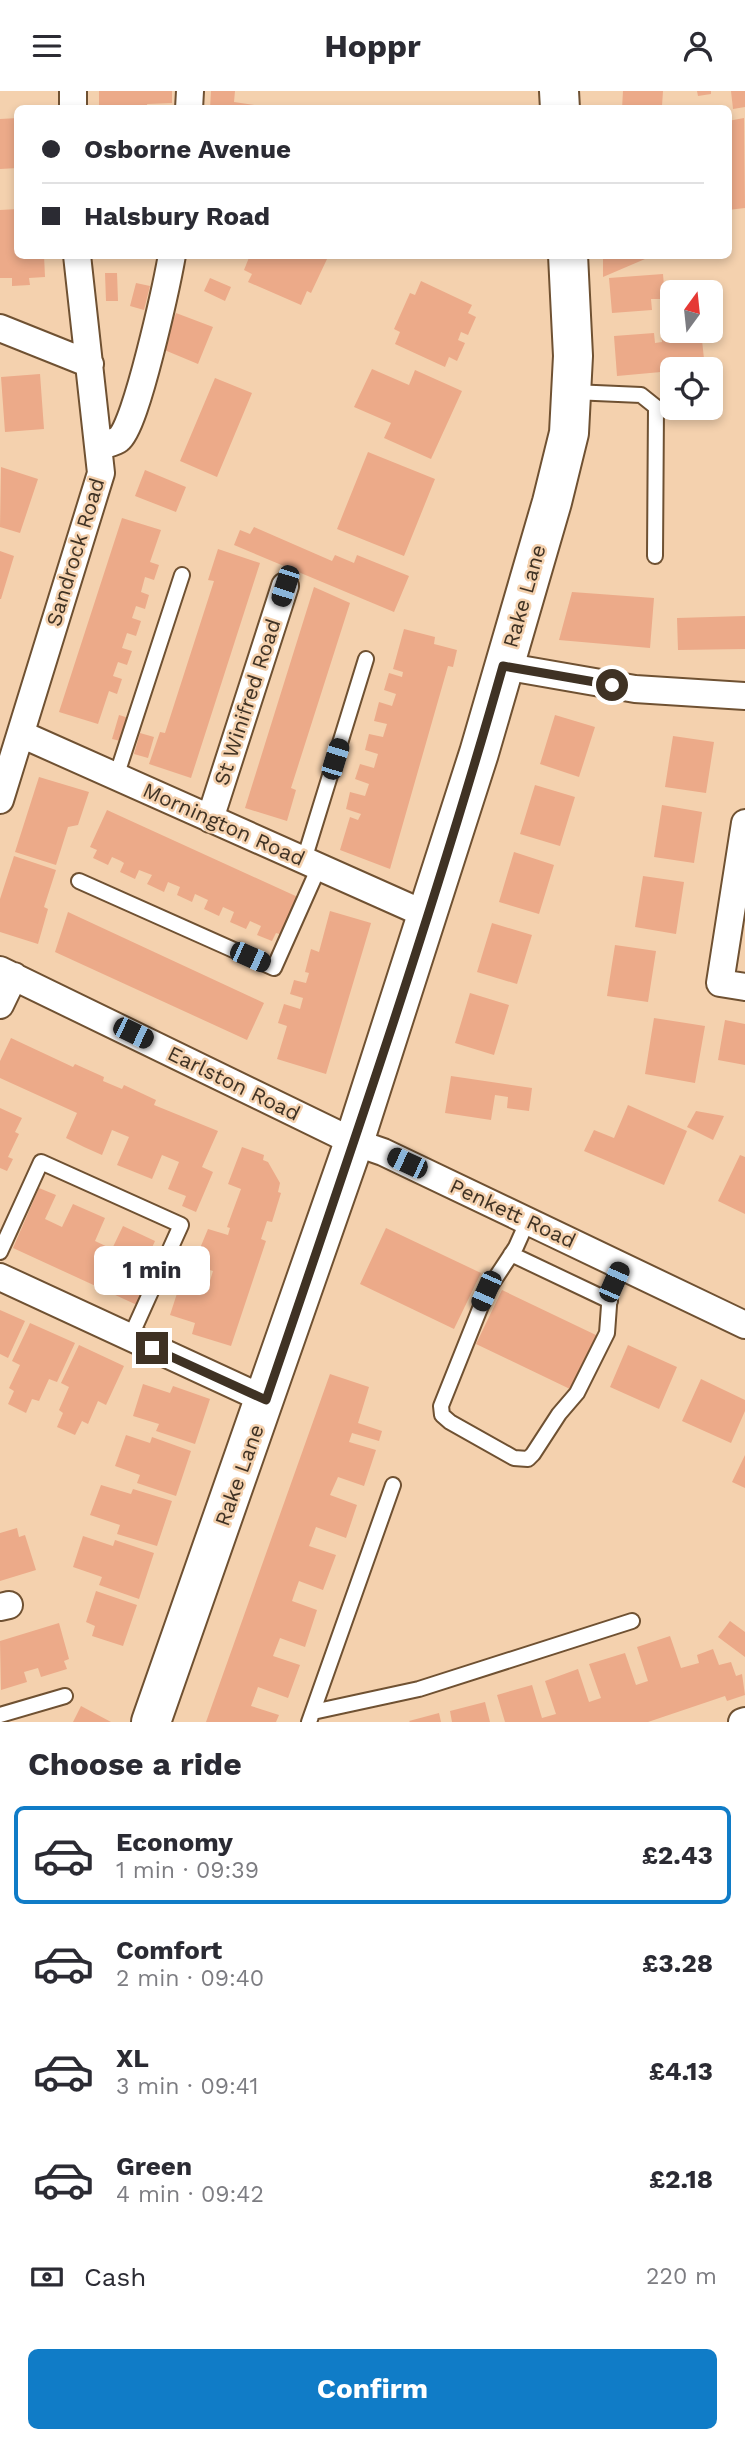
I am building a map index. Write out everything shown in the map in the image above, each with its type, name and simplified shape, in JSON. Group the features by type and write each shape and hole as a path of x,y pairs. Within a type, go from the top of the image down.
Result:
{"main road":[{"name":"Rake Lane","path":"150,1722 266,1400 354,1142 503,666 569,433 573,356 568,259"}],"street":[{"name":"Sandrock Road","path":"0,800 101,473 77,259"},
{"path":"99,447 120,439 131,418 171,259"},
{"path":"0,328 90,364"},
{"name":"St Winifred Road","path":"210,818 285,586"},
{"path":"503,666 635,689 745,696"},
{"name":"Mornington Road","path":"20,734 427,915"},
{"path":"745,823 720,983 745,987"},
{"path":"0,1005 7,973"},
{"name":"Earlston Road","path":"7,973 354,1142"},
{"name":"Penkett Road","path":"354,1142 528,1220 745,1325"},
{"path":"0,1277 266,1400"}],"lane":[{"path":"571,392 641,395 656,407 654,556"},
{"path":"116,776 182,575"},
{"path":"79,881 274,968 311,863 366,659"},
{"path":"0,1252 41,1162 181,1225 130,1338"},
{"path":"528,1220 511,1254 486,1291 441,1406 442,1415 450,1422 514,1458 528,1459 533,1454 559,1414 577,1393 607,1333 610,1301 622,1265"},
{"path":"511,1254 610,1301"},
{"path":"311,1717 393,1485"},
{"path":"311,1717 419,1689 632,1622"},
{"path":"0,1715 65,1696"}],"building":[{"path":"99,91 172,91 172,103 99,105"},
{"path":"211,91 235,91 234,102 255,105 210,105"},
{"path":"623,91 663,91 662,105 622,105"},
{"path":"697,91 711,91 711,94 698,96"},
{"path":"731,91 745,91 745,107 733,109"},
{"path":"14,118 14,168 0,169 0,119"},
{"path":"744,118 745,208 732,210 732,120"},
{"path":"14,209 14,259 44,259 45,277 29,278 30,285 12,286 12,278 0,278 0,210"},
{"path":"248,259 327,259 311,293 307,291 301,305 248,282 252,274 244,270"},
{"path":"603,259 645,259 603,277"},
{"path":"105,273 117,273 118,301 106,301"},
{"path":"663,274 663,280 660,280 660,299 651,299 652,310 612,313 609,278"},
{"path":"210,278 231,287 225,301 204,291"},
{"path":"421,281 472,305 468,313 476,317 468,335 461,332 458,340 465,343 457,361 449,357 445,367 395,344 400,332 394,329 410,293 415,295"},
{"path":"136,283 150,286 144,310 130,306"},
{"path":"176,313 213,327 198,364 162,349"},
{"path":"654,333 655,343 702,343 704,357 660,357 660,372 617,376 614,336"},
{"path":"372,369 409,385 415,370 462,391 431,459 384,438 391,423 354,407"},
{"path":"40,374 44,429 5,432 1,377"},
{"path":"215,378 252,393 217,477 180,461"},
{"path":"368,452 435,479 404,556 337,529"},
{"path":"1,467 38,479 20,533 0,527"},
{"path":"145,470 186,487 176,512 135,496"},
{"path":"122,518 161,530 150,562 159,565 154,580 145,577 141,592 149,595 145,609 136,606 132,618 141,621 136,636 127,633 122,648 132,651 127,665 118,662 113,676 122,679 117,694 109,691 98,724 59,712"},
{"path":"254,527 332,561 335,555 354,563 357,555 409,576 394,612 234,545 240,530 250,534"},
{"path":"218,549 260,563 191,778 149,764 160,732 165,733 214,581 208,580"},
{"path":"0,551 14,556 1,599 0,599"},
{"path":"314,587 350,603 291,788 296,790 287,821 245,808"},
{"path":"572,592 654,598 650,648 559,640"},
{"path":"745,616 745,649 678,650 677,618"},
{"path":"404,629 435,637 434,644 457,650 453,667 448,666 390,869 340,850 350,817 358,820 361,814 346,809 350,792 365,796 369,784 355,779 360,764 374,768 378,754 365,750 369,734 383,737 387,724 374,721 379,702 392,706 396,694 384,690 389,673 402,677 403,672 393,669"},
{"path":"119,715 132,719 125,742 112,739"},
{"path":"555,715 595,727 579,777 540,764"},
{"path":"140,733 154,737 148,758 134,754"},
{"path":"673,736 714,742 706,793 665,787"},
{"path":"39,777 89,792 78,825 68,827 56,865 15,852"},
{"path":"535,785 575,797 560,846 520,834"},
{"path":"662,805 702,812 694,863 654,857"},
{"path":"107,810 300,898 283,935 276,933 272,941 257,935 261,926 250,921 246,929 230,922 234,912 223,907 219,916 204,909 208,900 195,894 192,902 177,895 180,887 168,882 164,892 147,884 152,875 139,870 135,879 120,872 124,863 121,861 112,857 108,865 93,858 97,850 90,847"},
{"path":"514,852 554,865 539,914 499,902"},
{"path":"14,856 56,870 44,907 48,909 38,944 0,932 0,899"},
{"path":"643,876 684,882 676,934 635,927"},
{"path":"330,911 371,923 326,1074 277,1059 287,1026 278,1023 284,1004 300,1009 303,998 290,994 294,980 306,983 309,973 305,972 311,949 319,952"},
{"path":"68,912 264,1003 247,1040 55,952"},
{"path":"492,923 532,935 517,984 477,972"},
{"path":"615,945 656,951 648,1002 607,996"},
{"path":"470,993 509,1005 494,1055 455,1043"},
{"path":"654,1018 705,1026 695,1083 645,1074"},
{"path":"725,1020 745,1024 745,1065 718,1060"},
{"path":"11,1038 73,1067 75,1064 104,1077 103,1081 122,1089 124,1085 156,1100 154,1105 218,1131 202,1167 213,1172 196,1212 182,1206 186,1196 168,1189 179,1162 162,1155 152,1179 117,1165 129,1137 112,1130 102,1155 84,1147 66,1138 77,1113 0,1078 0,1061"},
{"path":"451,1076 532,1088 529,1111 507,1108 508,1097 495,1095 491,1120 445,1113"},
{"path":"628,1105 687,1131 664,1185 584,1151 594,1130 614,1138"},
{"path":"0,1108 22,1118 15,1132 19,1134 8,1157 13,1159 7,1171 0,1168"},
{"path":"696,1111 724,1116 713,1140 687,1127"},
{"path":"242,1147 264,1155 263,1160 268,1162 280,1183 278,1192 281,1193 272,1222 267,1221 261,1239 266,1241 231,1346 192,1334 195,1323 170,1315 182,1278 208,1287 213,1271 193,1265 208,1229 228,1235 230,1228 227,1227 241,1189 228,1184"},
{"path":"740,1155 745,1157 745,1214 718,1201"},
{"path":"39,1188 56,1195 45,1219 62,1227 73,1204 105,1218 95,1241 112,1249 123,1226 155,1241 145,1263 154,1268 137,1305 13,1248"},
{"path":"386,1228 481,1273 454,1329 360,1284"},
{"path":"502,1290 598,1336 572,1390 476,1344"},
{"path":"0,1310 25,1321 8,1358 0,1354"},
{"path":"30,1323 75,1343 57,1382 49,1379 39,1401 32,1399 26,1413 8,1404 14,1391 9,1388 20,1365 12,1361"},
{"path":"79,1345 124,1366 106,1405 98,1401 88,1424 82,1421 75,1435 57,1427 63,1413 59,1410 69,1387 61,1383"},
{"path":"628,1345 677,1367 659,1409 610,1387"},
{"path":"330,1374 369,1387 358,1423 382,1431 379,1441 352,1433 349,1442 376,1450 364,1486 338,1477 330,1495 357,1505 346,1538 316,1527 309,1546 336,1555 323,1590 299,1581 295,1592 292,1601 317,1610 305,1647 280,1638 273,1656 300,1665 288,1698 258,1687 251,1706 279,1715 276,1722 206,1722"},
{"path":"701,1379 745,1400 745,1411 731,1443 682,1421"},
{"path":"143,1384 170,1393 173,1386 210,1399 195,1444 156,1431 159,1424 133,1416"},
{"path":"126,1435 150,1443 152,1437 191,1451 176,1496 137,1483 140,1475 115,1466"},
{"path":"745,1455 745,1488 732,1482"},
{"path":"101,1485 131,1494 133,1489 172,1501 157,1546 117,1534 120,1525 90,1515"},
{"path":"17,1528 19,1537 25,1535 36,1570 0,1581 0,1533"},
{"path":"83,1536 113,1546 115,1540 154,1553 139,1599 99,1585 102,1577 73,1567"},
{"path":"96,1591 137,1605 123,1646 92,1636 95,1626 86,1622"},
{"path":"730,1621 745,1632 745,1657 718,1637"},
{"path":"59,1623 69,1659 64,1661 67,1669 41,1677 38,1668 24,1672 27,1682 1,1690 0,1641"},
{"path":"670,1636 681,1668 699,1663 697,1655 713,1649 719,1665 731,1662 736,1676 742,1674 745,1695 727,1701 725,1696 648,1722 505,1722 497,1695 532,1685 542,1718 556,1714 545,1681 578,1669 589,1702 601,1698 589,1664 625,1653 636,1685 648,1681 637,1647"},
{"path":"485,1702 490,1722 452,1722 450,1711"},
{"path":"81,1706 111,1722 73,1722"},
{"path":"439,1713 441,1722 409,1721"}],"route":[{"path":"152,1348 266,1400 354,1142 479,753 503,666 612,685"}]}
